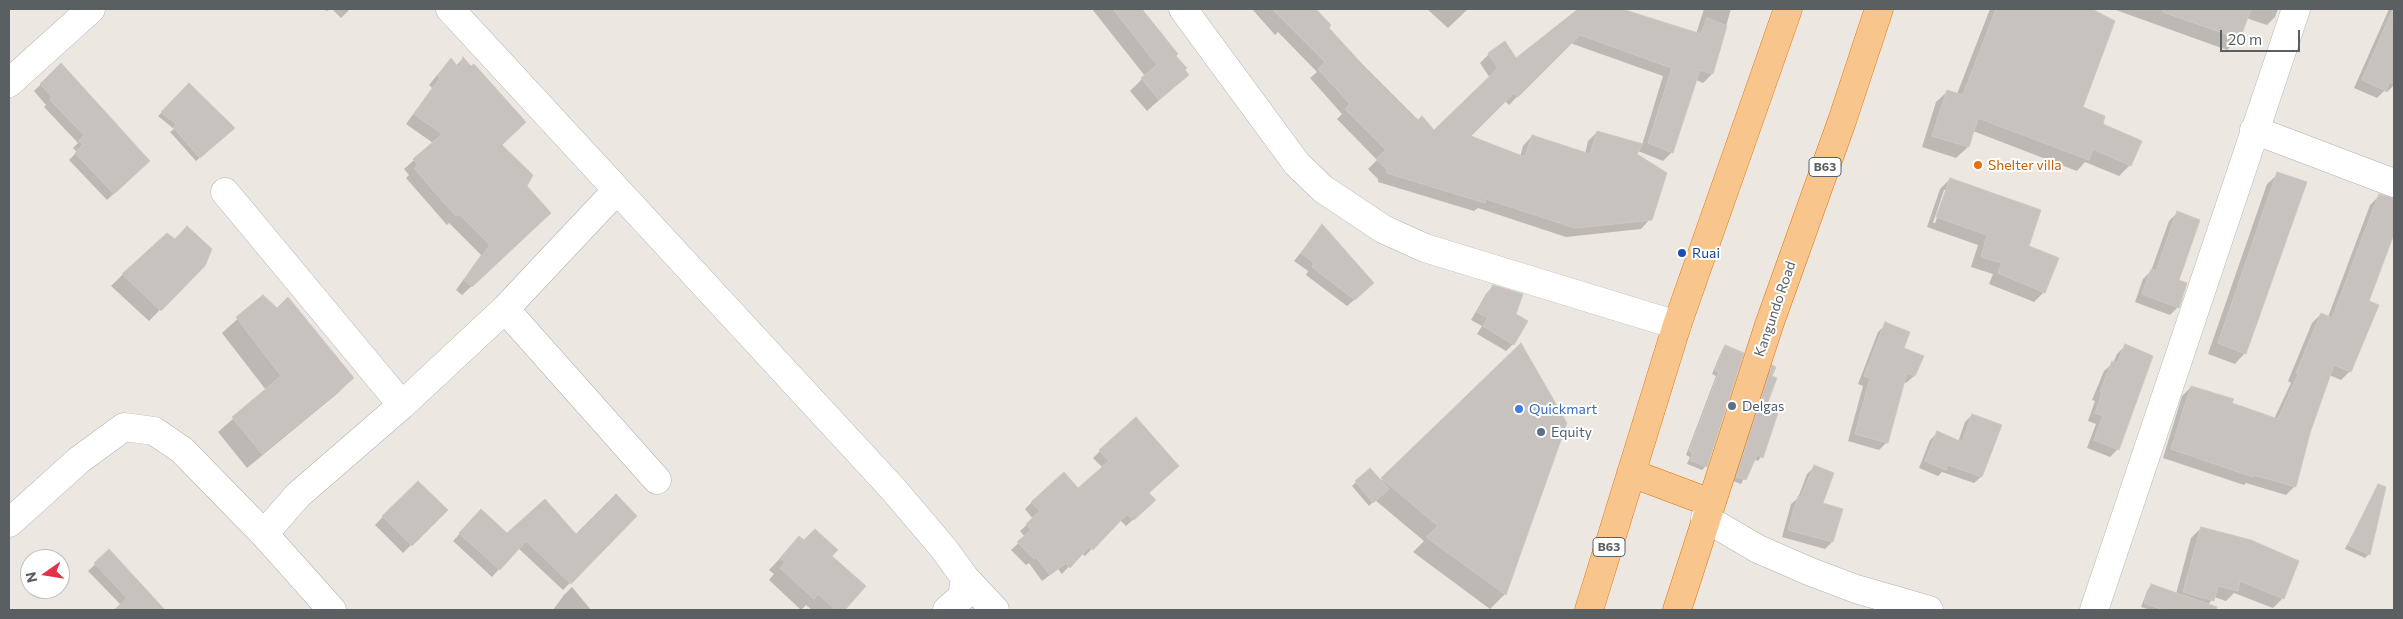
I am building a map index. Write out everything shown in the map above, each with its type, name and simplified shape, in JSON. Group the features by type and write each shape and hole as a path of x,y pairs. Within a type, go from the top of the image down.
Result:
{"highway":[{"name":"B63","path":"1589,610 1677,325 1788,9"},
{"name":"Kangundo Road","path":"1677,610 1769,325 1842,121 1879,9"},
{"path":"1631,473 1708,511"}],"street":[{"path":"9,83 91,9"},
{"path":"450,9 894,490 944,549 965,578 995,610"},
{"path":"1183,9 1297,164 1322,189 1383,230 1425,248 1677,325"},
{"path":"2094,610 2296,9"},
{"path":"2254,130 2394,183"},
{"path":"264,534 298,495 506,309 618,190"},
{"path":"225,192 402,404"},
{"path":"506,309 657,480"},
{"path":"9,523 79,460 124,428 154,431 182,450 264,534 332,610"},
{"path":"1708,511 1758,549 1856,589 1929,610"},
{"path":"947,610 962,597 965,578"}],"building":[{"path":"1113,9 1142,9 1187,68 1185,70 1189,75 1159,100 1141,78 1157,65"},
{"path":"1272,9 1316,9 1331,25 1329,28 1362,64 1418,120 1422,116 1434,130 1498,68 1488,53 1505,41 1516,58 1578,9 1622,9 1701,34 1707,18 1727,26 1713,74 1700,70 1673,153 1648,143 1672,68 1580,35 1518,97 1514,93 1471,136 1525,157 1532,135 1590,154 1597,131 1643,144 1637,154 1667,173 1652,220 1575,228 1486,199 1485,203 1387,173 1387,170 1376,159 1386,150 1345,109 1350,104 1318,69 1325,62"},
{"path":"1996,9 2092,9 2115,21 2083,107 2105,116 2103,124 2142,141 2131,166 2093,149 2089,160 1978,118 1969,147 1932,136 1947,90 1963,95"},
{"path":"2163,9 2251,9 2240,39 2163,12"},
{"path":"2393,9 2394,84 2389,82 2386,91 2362,80"},
{"path":"463,57 471,66 474,64 526,122 502,145 533,175 527,186 551,213 472,287 464,280 490,245 459,214 456,216 438,196 414,168 418,165 413,159 442,134 414,114 440,78 438,75 451,58 459,68"},
{"path":"61,63 150,161 114,194 75,153 83,144 79,141 84,135 50,100 52,97 40,84"},
{"path":"189,83 235,128 200,158 173,127 176,124 161,112"},
{"path":"2277,172 2307,182 2246,354 2218,343"},
{"path":"1950,178 2041,210 2029,246 2059,258 2045,293 1998,273 2002,263 1981,257 1987,235 1936,217"},
{"path":"2379,194 2394,198 2394,234 2369,301 2379,305 2351,372 2334,365 2310,433 2296,487 2254,475 2253,477 2171,449 2191,386 2234,399 2232,403 2278,419 2298,374 2296,373 2321,313 2332,318"},
{"path":"2177,211 2200,220 2179,280 2187,283 2179,308 2142,294 2151,269 2156,271"},
{"path":"1322,224 1374,283 1355,300 1312,267 1314,263 1301,253"},
{"path":"187,226 212,249 205,266 161,311 122,274 167,233 175,239"},
{"path":"1493,285 1523,294 1516,314 1528,321 1514,345 1483,326 1488,318 1477,312"},
{"path":"263,295 277,308 288,297 354,378 262,454 232,417 281,376 236,317"},
{"path":"1885,322 1910,332 1904,348 1924,356 1915,376 1907,373 1888,443 1855,434 1870,378 1864,376"},
{"path":"1521,343 1567,423 1506,595 1426,537 1438,526 1381,478"},
{"path":"2125,344 2153,356 2119,450 2094,440 2103,416 2095,413 2102,393 2100,392 2112,361 2117,363"},
{"path":"1725,345 1744,353 1707,467 1690,460 1693,453 1689,451 1719,372 1715,370"},
{"path":"1772,365 1776,367 1772,376 1777,378 1766,407 1778,413 1763,458 1757,455 1746,480 1736,477"},
{"path":"1972,414 2002,425 1982,477 1948,465 1946,470 1925,461 1937,431 1962,442"},
{"path":"1136,417 1179,466 1149,493 1156,500 1134,520 1127,514 1093,550 1089,547 1070,568 1066,563 1050,575 1036,557 1034,559 1017,542 1031,530 1026,524 1040,511 1031,502 1064,472 1078,488 1109,461 1099,450"},
{"path":"1814,465 1834,473 1823,503 1843,509 1833,542 1788,530 1798,496 1801,497"},
{"path":"1370,468 1389,489 1373,503 1355,481"},
{"path":"418,481 448,510 412,546 382,516"},
{"path":"2378,484 2386,487 2370,555 2348,545"},
{"path":"616,494 637,516 571,584 526,541 500,570 459,533 481,509 507,533 545,499 576,534"},
{"path":"2201,527 2251,540 2299,561 2284,599 2240,581 2238,591 2218,586 2214,601 2183,592"},
{"path":"815,529 838,550 832,556 866,586 845,610 836,610 818,594 814,599 780,568 785,562 780,558 799,536 804,540"},
{"path":"109,549 165,610 114,610 127,598 94,563"},
{"path":"2151,584 2217,607 2216,610 2164,610 2144,603"}],"place":[{"name":"Shelter villa","path":"1978,165"},
{"name":"Ruai","path":"1682,253"},
{"name":"Delgas","path":"1732,406"},
{"name":"Quickmart","path":"1519,409"},
{"name":"Equity","path":"1541,432"}]}
